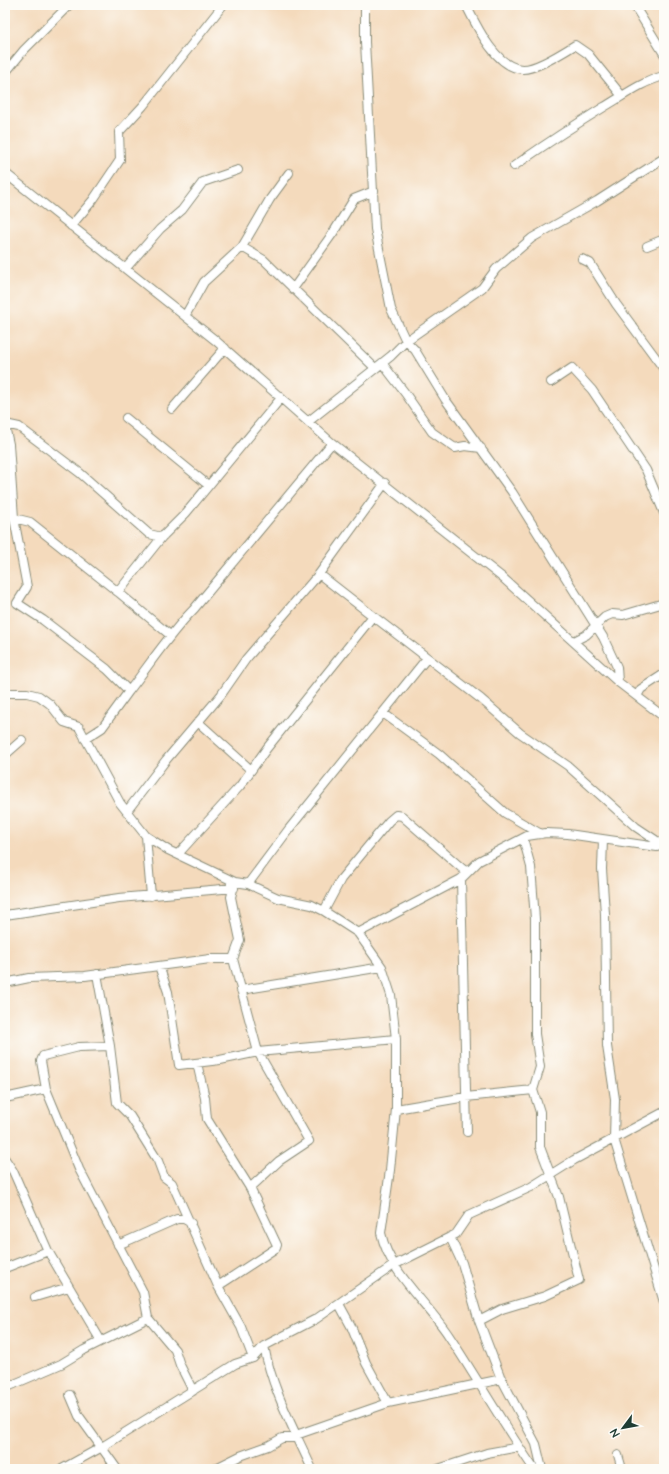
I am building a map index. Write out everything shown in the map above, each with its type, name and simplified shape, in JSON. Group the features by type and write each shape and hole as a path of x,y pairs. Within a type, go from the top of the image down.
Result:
{"street":[{"path":"5,73 24,50 69,5"},
{"path":"71,226 93,200 120,160 119,132 143,106 223,5"},
{"path":"364,5 376,229 391,309 406,341 415,350 445,399 512,492 596,624 617,667 618,682"},
{"path":"466,5 484,40 504,63 522,69 539,64 575,45 588,54 622,96"},
{"path":"634,5 664,54"},
{"path":"514,166 553,139 622,96 656,78 664,76"},
{"path":"309,421 378,366 406,341 482,288 496,269 532,238 597,201 664,158"},
{"path":"126,268 160,229 182,210 203,182 238,170"},
{"path":"5,173 225,348 332,443 503,578 618,682 664,717"},
{"path":"185,316 204,282 242,247 270,199 288,173"},
{"path":"293,289 333,233 354,199 374,191"},
{"path":"647,246 664,239"},
{"path":"242,247 264,260 293,289 378,366 405,393 432,432 455,448 466,446 481,448"},
{"path":"582,259 590,263 616,304 664,369"},
{"path":"172,408 225,348"},
{"path":"551,382 572,368 592,390 646,470 664,513"},
{"path":"118,592 162,537 186,513 281,398"},
{"path":"126,418 208,485"},
{"path":"128,691 107,669 43,620 18,603 27,587 14,518 7,468 9,444 5,425 19,428 80,473 149,534 162,537"},
{"path":"85,739 102,728 128,691 154,659 170,635 332,443"},
{"path":"126,812 220,695 246,659 319,574 385,484"},
{"path":"14,518 30,522 170,635"},
{"path":"319,574 481,699 520,733 568,766 636,827 663,845"},
{"path":"574,642 586,635 596,624 612,614 623,615 664,602"},
{"path":"178,854 240,786 373,616"},
{"path":"248,884 289,829 427,658"},
{"path":"637,696 641,689 664,674"},
{"path":"5,693 27,693 40,696 50,704 64,722 79,727 120,803 146,836 178,854 227,878 235,885"},
{"path":"383,713 439,754 506,813 541,834"},
{"path":"198,722 251,770"},
{"path":"5,755 22,740"},
{"path":"324,911 341,879 389,821 396,815 402,816 465,871 469,870"},
{"path":"358,933 461,879 479,861 523,838 541,834 568,834 657,847 663,845"},
{"path":"146,836 151,896"},
{"path":"479,1321 502,1309 545,1296 579,1280 573,1248 551,1174 540,1147 540,1112 533,1090 540,1067 535,1034 535,919 531,867 523,838"},
{"path":"603,840 602,869 605,914 607,1046 615,1099 614,1139 664,1302"},
{"path":"461,879 467,1132"},
{"path":"5,915 119,898 151,896 248,884 278,898 312,905 358,933 382,967 391,996 396,1039 396,1109 390,1170 381,1233 394,1265 448,1334 534,1469"},
{"path":"235,885 231,897 240,940 233,959 258,1052 308,1141 279,1161 250,1188"},
{"path":"5,983 29,978 97,974 210,959 233,959"},
{"path":"159,966 168,992 179,1065 258,1052 396,1039"},
{"path":"241,990 382,967"},
{"path":"97,974 110,1046 117,1104 130,1116 158,1160 164,1177 172,1183 218,1286 241,1327 253,1358"},
{"path":"110,1046 79,1047 42,1056 41,1061 46,1089 79,1169 142,1292 148,1318 175,1350 180,1365 193,1391"},
{"path":"197,1063 205,1098 207,1118 250,1188 277,1245 276,1248 218,1286"},
{"path":"5,1098 46,1089"},
{"path":"396,1109 466,1097 533,1090"},
{"path":"62,1469 102,1447 138,1423 193,1391 235,1364 253,1358 264,1346 316,1319 394,1265 456,1234 469,1215 531,1187 551,1174 664,1112"},
{"path":"5,1159 13,1171 48,1251 100,1341"},
{"path":"118,1245 177,1220 184,1219 191,1223"},
{"path":"450,1237 462,1263 479,1321 502,1379 536,1444 542,1469"},
{"path":"5,1268 48,1251"},
{"path":"35,1297 68,1287"},
{"path":"339,1304 351,1326 366,1363 388,1403"},
{"path":"5,1388 61,1364 100,1341 148,1318"},
{"path":"264,1346 267,1363 297,1437 312,1469"},
{"path":"214,1469 240,1456 268,1446 282,1438 297,1437 388,1403 502,1379"},
{"path":"70,1395 79,1416 117,1469"},
{"path":"438,1469 487,1453 519,1447"},
{"path":"618,1455 622,1469"}]}
